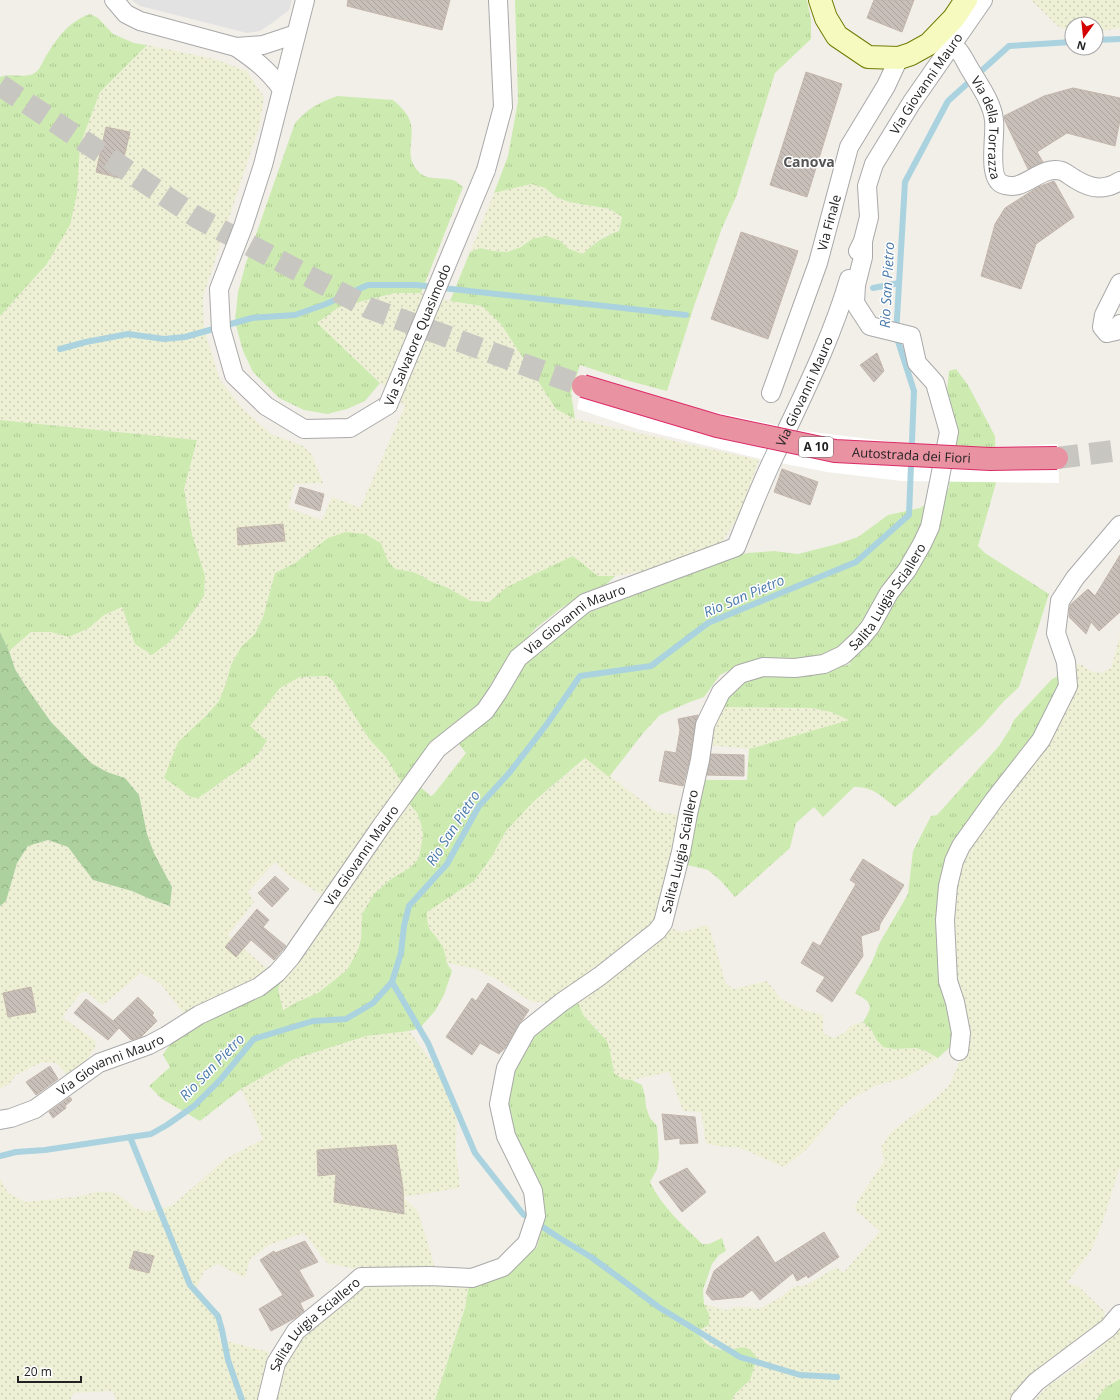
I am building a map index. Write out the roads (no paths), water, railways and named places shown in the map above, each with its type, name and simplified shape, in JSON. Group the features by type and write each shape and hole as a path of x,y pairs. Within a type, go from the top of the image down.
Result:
{"highway":[{"name":"Autostrada dei Fiori","path":"583,386 716,426 835,451 990,459 1057,458"}],"street":[{"path":"114,0 126,14 140,21 236,47 260,63 272,75 282,89"},
{"name":"Via Salvatore Quasimodo","path":"305,0 263,165 243,226 219,288 221,329 234,375 266,406 304,429 350,428 388,405 486,170 503,107 498,0"},
{"path":"820,0 826,18 837,36 868,56 899,58 911,54 929,44 954,18 966,0"},
{"name":"Via Giovanni Mauro","path":"0,1120 11,1118 34,1109 99,1064 149,1045 199,1015 259,987 276,973 291,957 437,749 485,711 518,658 584,603 736,547 772,459 813,374 840,310 856,254 863,241 869,217 867,186 874,164 912,102 955,48 983,0"},
{"path":"236,47 263,45 296,34"},
{"name":"Via della Torrazza","path":"955,48 987,99 994,119 994,176 1001,184 1010,186 1025,183 1044,172 1054,169 1064,172 1090,188 1111,186 1120,181"},
{"name":"Via Finale","path":"771,393 818,263 849,147 886,86 899,58"},
{"name":"Salita Luigia Sciallero","path":"267,1400 276,1363 296,1331 361,1277 430,1276 472,1278 503,1267 527,1242 536,1216 533,1190 506,1136 499,1104 506,1068 527,1030 562,1002 600,976 657,931 663,923 681,852 700,760 705,725 721,692 740,674 763,667 794,668 824,664 843,655 870,627 889,593 907,570 922,544 930,527 950,432 935,384 917,363 911,336 870,326 855,303 856,285 863,257 863,241"},
{"path":"1120,283 1104,315 1102,327 1107,333 1116,331 1120,324"},
{"path":"959,1051 961,1032 955,1002 948,981 945,920 948,886 954,861 961,846 994,800 1041,740 1065,693 1068,686 1066,662 1056,632 1060,601 1075,578 1120,525"},
{"path":"1020,1400 1036,1382 1108,1328 1120,1314"}],"waterway":[{"name":"Rio San Pietro","path":"1104,40 1120,39"},
{"name":"Rio San Pietro","path":"0,1156 16,1152 45,1150 151,1134 194,1106 221,1079 254,1039 313,1021 346,1019 373,1003 392,982 401,953 404,926 409,906 447,864 479,806 510,772 547,724 580,676 651,666 708,623 856,562 909,515 914,391 896,335 905,182 948,101 1009,46 1064,43"},
{"path":"873,288 899,283"},
{"path":"60,349 86,342 128,334 164,339 185,337 252,318 295,315 326,304 368,285 416,285 686,315"},
{"path":"392,982 428,1043 475,1153 523,1214 591,1257 660,1308 740,1357 800,1375 837,1377"},
{"path":"130,1137 190,1285 218,1316 228,1360 242,1400"}],"tunnel":[{"path":"0,85 198,218 369,308 583,386"},
{"path":"1057,458 1120,450"}],"district":[{"name":"Canova","path":"809,162"}]}
